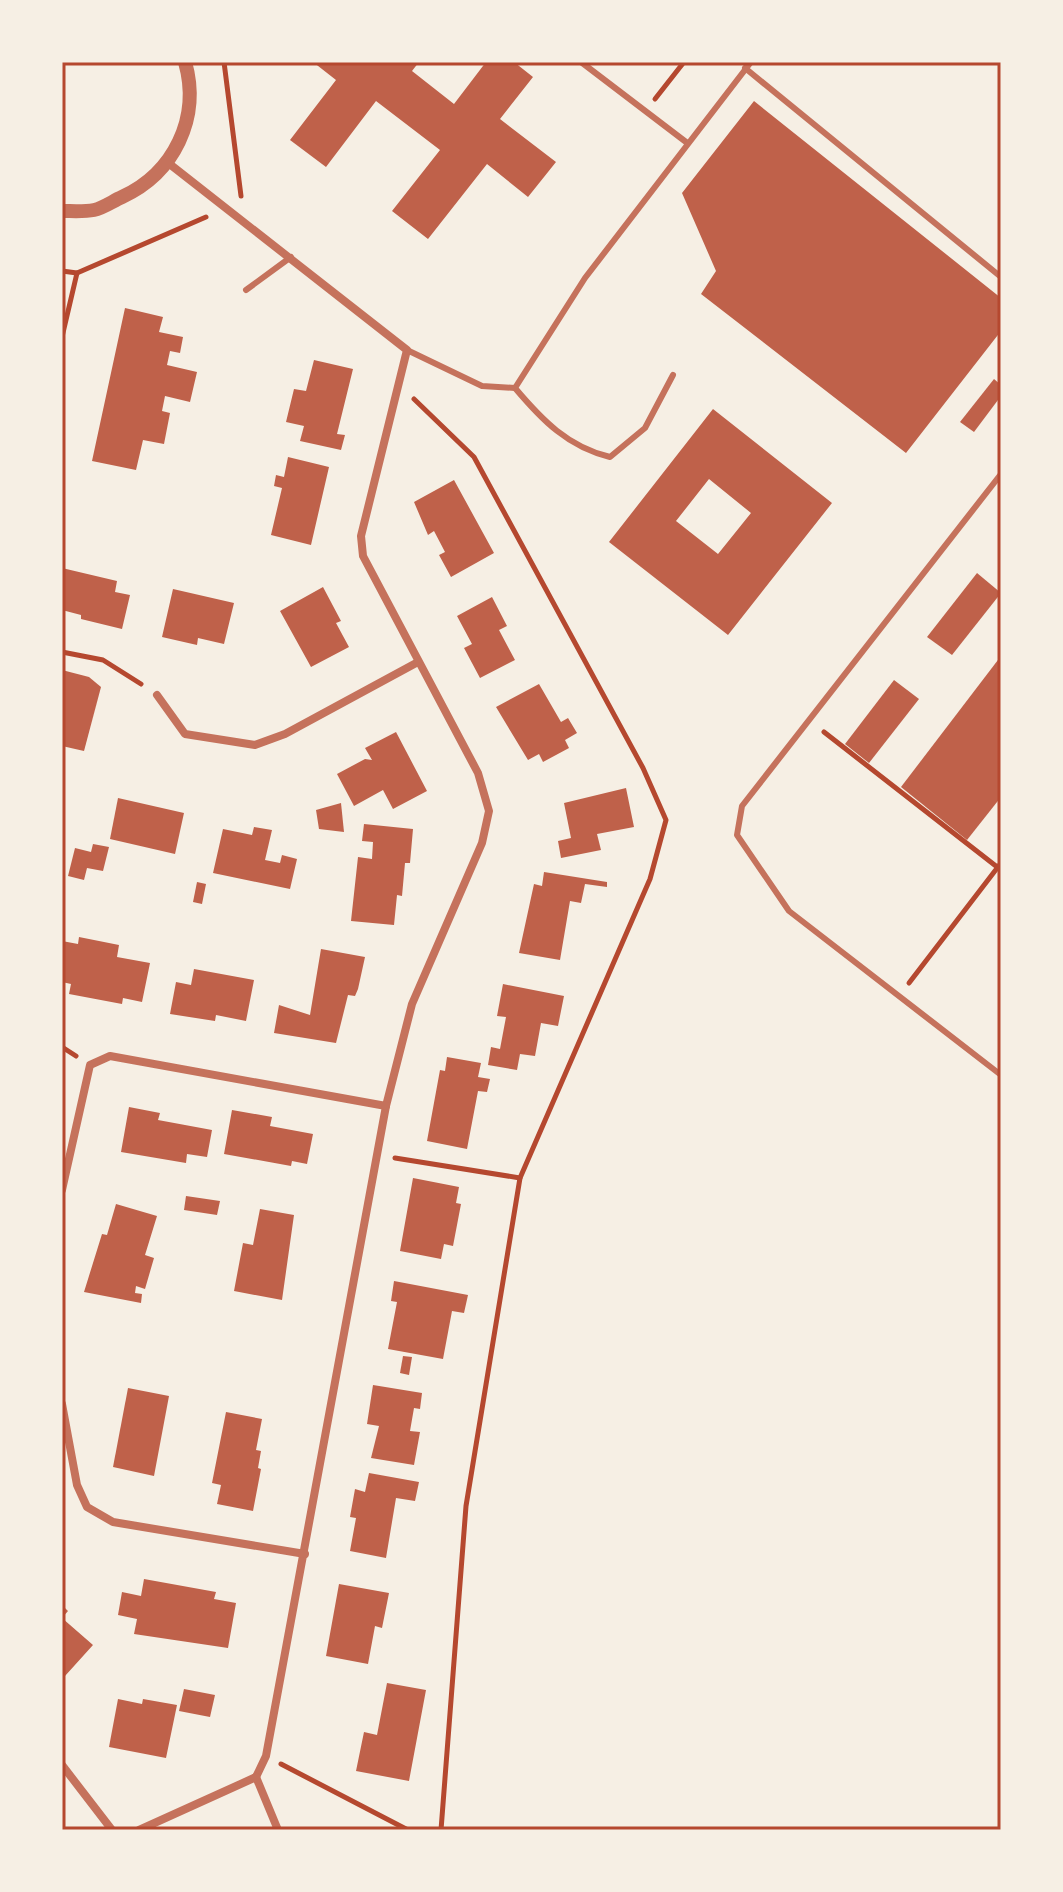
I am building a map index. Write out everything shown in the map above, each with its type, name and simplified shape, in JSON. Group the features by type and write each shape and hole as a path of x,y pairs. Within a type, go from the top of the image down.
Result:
{"street":[{"path":"62,211 95,210 147,185 167,162 180,141 188,117 190,81 185,62"},
{"path":"139,1830 256,1777 266,1756 386,1106 412,1004 482,843 489,811 478,773 363,556 361,536 407,350 167,162"},
{"path":"157,695 185,734 255,745 285,734 418,662"},
{"path":"62,1190 90,1065 110,1056 386,1106"},
{"path":"62,1404 77,1485 87,1507 113,1522 305,1554"},
{"path":"62,1765 112,1830"},
{"path":"256,1777 278,1830"}],"lane":[{"path":"581,62 686,142"},
{"path":"515,388 585,278 686,142 751,62"},
{"path":"745,68 1001,277"},
{"path":"246,290 291,257"},
{"path":"407,350 482,386 515,388 542,420 583,451 610,457 645,428 673,375"},
{"path":"1001,474 742,806 737,835 789,911 1001,1075"}],"path":[{"path":"646,111 684,62"},
{"path":"62,337 77,273"},
{"path":"400,385 474,457 643,768 666,820 650,879 520,1178 466,1506 441,1830"},
{"path":"62,652 103,660 157,695"},
{"path":"807,719 1000,867 899,996"},
{"path":"379,1155 520,1178"},
{"path":"266,1756 408,1830"}],"building":[{"path":"313,62 419,62 412,71 454,104 486,62 514,62 533,77 500,119 556,162 528,197 487,164 428,239 392,211 440,150 376,101 326,167 290,140 336,80"},
{"path":"754,101 1001,298 1001,331 906,453 701,294 716,271 682,193"},
{"path":"125,308 163,317 159,332 183,337 180,353 170,351 167,365 197,372 190,402 165,396 162,411 170,413 164,444 143,440 136,470 92,461"},
{"path":"314,360 353,369 337,434 345,435 341,450 300,441 304,426 286,422 294,389 306,391"},
{"path":"994,379 1001,385 1001,396 974,432 960,422"},
{"path":"713,409 832,503 728,635 609,542","holes":["709,479 751,513 718,554 676,521"]},
{"path":"288,457 329,467 311,545 271,535 282,488 274,486 276,475 284,477"},
{"path":"454,480 494,553 451,577 439,555 445,552 434,531 428,535 414,502"},
{"path":"62,568 117,581 115,592 130,595 122,629 81,619 81,615 62,610"},
{"path":"977,573 1001,593 952,655 927,637"},
{"path":"323,587 341,621 336,623 349,647 311,667 280,611"},
{"path":"173,589 234,603 224,644 198,638 197,645 162,637"},
{"path":"492,597 507,626 499,630 515,660 480,678 464,648 472,644 457,616"},
{"path":"1001,656 1001,797 967,840 901,787"},
{"path":"62,670 89,677 101,687 84,751 62,746"},
{"path":"894,680 919,699 869,763 845,744"},
{"path":"539,684 561,722 568,718 577,733 565,740 569,748 543,762 539,754 528,760 496,707"},
{"path":"396,732 427,791 393,809 383,790 354,806 337,774 365,759 372,760 365,748"},
{"path":"626,788 634,827 597,834 601,850 561,858 558,841 571,838 564,803"},
{"path":"118,798 184,813 175,854 110,839"},
{"path":"341,803 344,832 319,829 316,810"},
{"path":"364,824 413,829 410,863 405,863 402,896 397,895 394,925 351,921 358,857 372,859 373,842 362,841"},
{"path":"254,827 272,830 265,860 280,863 282,855 297,859 290,889 213,873 223,829 252,835"},
{"path":"93,844 109,847 103,871 87,868 84,880 68,876 75,848 91,852"},
{"path":"544,872 607,882 607,887 585,884 581,903 570,901 560,960 519,953 534,884 542,886"},
{"path":"197,882 206,884 202,904 193,902"},
{"path":"79,937 119,945 117,957 150,963 142,1002 123,998 122,1004 69,994 71,984 62,982 62,941 78,944"},
{"path":"321,949 365,957 355,996 348,995 336,1043 274,1033 279,1005 310,1015"},
{"path":"194,969 254,980 246,1021 216,1015 215,1021 170,1014 176,982 191,985"},
{"path":"503,984 564,996 558,1026 541,1023 535,1056 520,1054 517,1070 488,1065 491,1047 500,1049 506,1017 497,1016"},
{"path":"447,1057 481,1063 478,1077 490,1079 487,1092 478,1091 467,1149 427,1141 440,1070 445,1071"},
{"path":"129,1107 160,1113 158,1120 212,1130 207,1157 187,1154 186,1163 121,1152"},
{"path":"232,1110 272,1117 270,1126 313,1134 307,1164 292,1161 291,1166 224,1154"},
{"path":"413,1178 459,1187 456,1203 461,1204 453,1246 444,1244 441,1259 400,1251"},
{"path":"186,1196 220,1201 217,1215 184,1210"},
{"path":"116,1204 157,1216 145,1255 154,1258 145,1289 136,1286 135,1293 142,1294 141,1303 84,1292 102,1234 107,1235"},
{"path":"260,1209 294,1215 282,1300 234,1291 243,1243 253,1245"},
{"path":"394,1281 468,1295 464,1313 452,1311 443,1359 388,1349 397,1302 391,1301"},
{"path":"403,1356 412,1357 409,1375 400,1373"},
{"path":"373,1385 422,1393 420,1409 414,1408 410,1431 420,1432 414,1465 371,1458 379,1426 367,1424"},
{"path":"128,1388 169,1396 154,1476 113,1467"},
{"path":"226,1412 262,1419 256,1450 261,1451 258,1468 261,1469 253,1511 217,1504 221,1485 212,1483"},
{"path":"369,1473 419,1482 415,1501 396,1498 386,1558 350,1551 356,1518 350,1517 355,1489 365,1492"},
{"path":"144,1579 216,1592 214,1599 236,1603 228,1648 134,1634 137,1619 118,1615 122,1592 141,1596"},
{"path":"339,1584 389,1593 382,1628 375,1626 368,1664 326,1656"},
{"path":"62,1618 93,1645 65,1676 62,1674"},
{"path":"387,1683 426,1690 409,1781 356,1771 364,1732 377,1735"},
{"path":"184,1689 215,1695 210,1717 179,1711"},
{"path":"118,1699 142,1704 143,1699 177,1705 166,1758 109,1747"}]}
